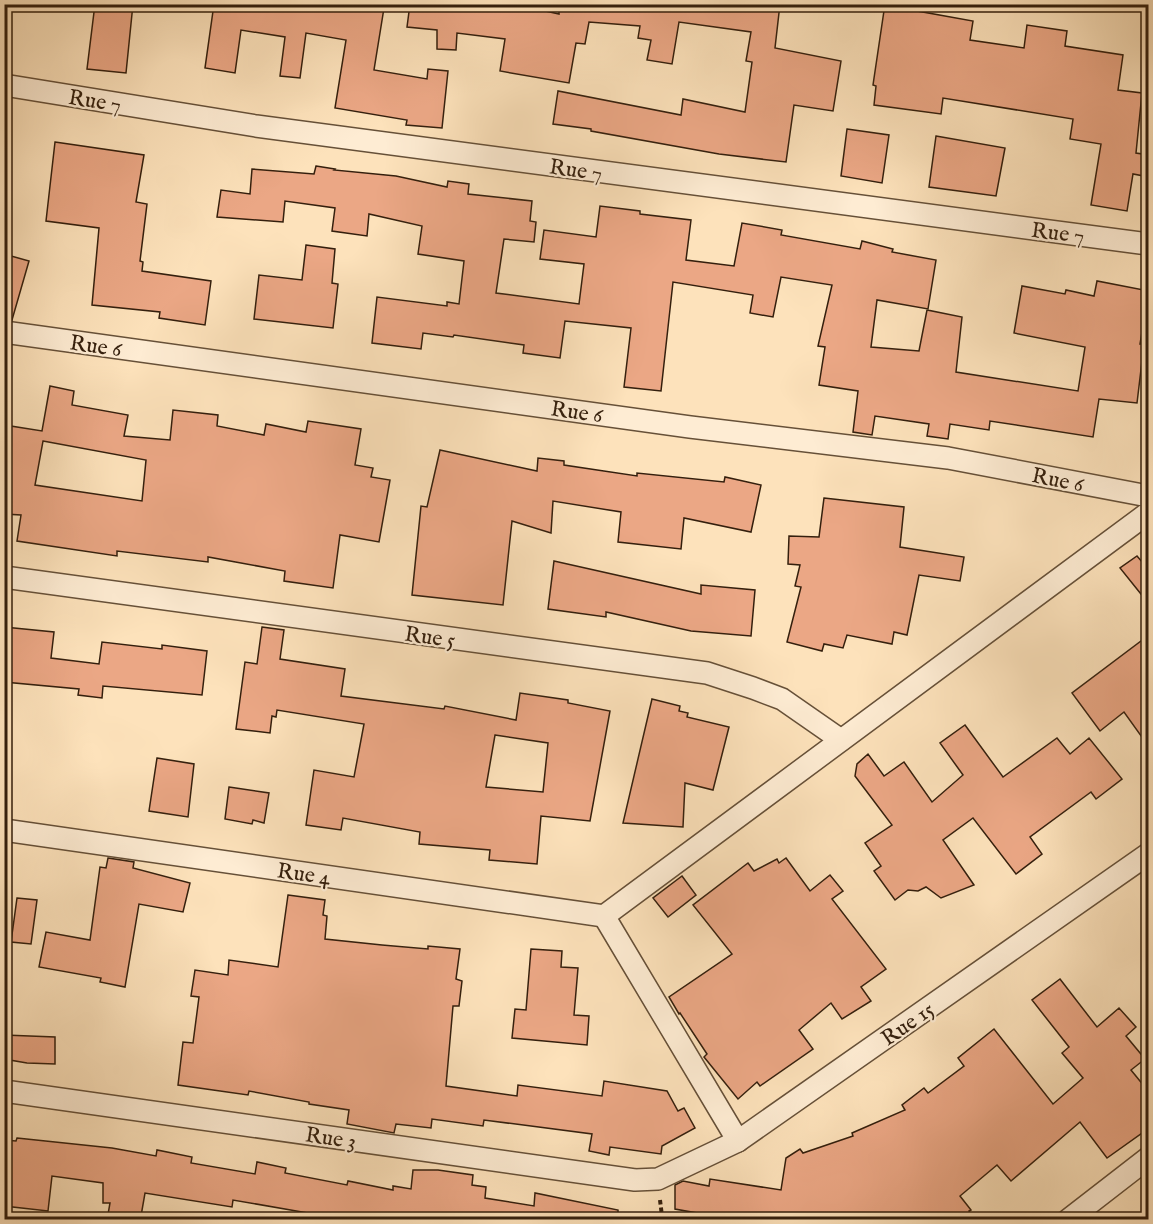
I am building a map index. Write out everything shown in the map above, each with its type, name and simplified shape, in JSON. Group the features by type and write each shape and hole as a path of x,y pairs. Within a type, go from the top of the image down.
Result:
{"street":[{"name":"Rue 7","path":"4,85 256,126 1149,243"},
{"name":"Rue 6","path":"4,332 690,427 948,458 1149,496"},
{"path":"738,1141 604,916 1149,513"},
{"name":"Rue 5","path":"4,577 707,673 782,699 841,740"},
{"name":"Rue 4","path":"4,830 604,916"},
{"name":"Rue 15","path":"658,1179 738,1141 1149,854"},
{"name":"Rue 3","path":"4,1091 635,1180 658,1179"},
{"path":"1068,1220 1149,1158"}],"building":[{"path":"95,4 133,4 126,73 87,69"},
{"path":"214,4 361,4 361,6 384,8 374,70 427,79 428,69 448,71 442,128 406,125 407,120 335,108 346,40 306,33 300,78 280,76 285,37 241,30 235,73 205,68"},
{"path":"410,4 514,4 559,14 559,4 780,4 775,48 841,61 833,111 794,105 786,162 719,154 591,131 591,129 553,124 558,91 681,115 683,99 745,112 752,62 746,61 751,32 679,22 672,64 647,60 651,40 638,38 640,26 589,22 585,44 576,43 569,83 500,71 505,39 457,33 456,50 437,49 437,30 407,27"},
{"path":"885,4 912,4 912,10 973,21 970,40 1024,48 1027,25 1067,31 1065,46 1123,55 1118,90 1142,93 1136,153 1149,155 1149,177 1133,174 1127,211 1091,205 1101,144 1070,139 1073,119 943,98 941,114 874,105 876,86 873,85"},
{"path":"847,129 889,135 882,183 841,176"},
{"path":"936,136 1005,148 996,196 929,187"},
{"path":"55,142 144,155 136,202 147,204 140,261 143,262 142,271 211,281 205,325 159,318 160,312 92,305 99,228 46,221"},
{"path":"316,166 396,176 447,187 448,181 469,184 468,194 532,201 530,221 536,222 534,242 504,239 496,293 579,304 584,264 540,259 544,230 596,237 600,206 640,211 640,214 691,220 686,260 734,266 742,223 782,230 781,235 860,249 862,241 893,249 892,252 936,260 928,309 877,300 871,347 919,351 927,310 962,317 956,372 1078,391 1085,347 1014,333 1022,286 1065,294 1066,290 1094,296 1097,281 1149,291 1140,344 1144,344 1137,403 1099,399 1093,437 990,421 989,430 950,424 948,439 927,436 929,424 875,416 872,435 853,432 858,391 819,385 825,347 818,346 832,285 781,277 773,317 750,313 753,295 673,282 661,391 624,387 631,328 565,321 560,358 523,353 524,345 454,335 453,337 423,333 421,349 372,343 377,297 447,306 447,302 459,304 464,261 418,254 422,226 369,214 367,236 332,231 335,208 285,201 283,222 217,217 221,190 250,194 252,169 314,174"},
{"path":"306,245 335,249 332,283 338,284 333,328 254,319 259,275 302,280"},
{"path":"4,254 29,261 12,320 4,319"},
{"path":"50,386 74,391 72,405 128,415 124,436 170,440 173,410 218,415 217,426 264,435 266,424 306,432 308,421 361,429 355,465 373,468 371,477 390,480 379,542 340,535 333,588 284,581 285,571 208,557 208,562 117,551 117,556 17,541 21,515 4,514 4,425 42,431","holes":["43,441 146,460 142,501 35,485"]},
{"path":"440,450 537,471 538,458 564,461 564,465 637,476 637,473 724,482 725,477 761,485 751,532 684,518 681,549 618,542 621,512 553,501 551,533 512,521 503,605 412,595 421,506 427,507"},
{"path":"824,498 904,507 900,547 964,557 960,581 919,575 907,635 894,632 892,644 847,635 843,648 824,644 822,651 787,642 801,587 795,586 800,565 788,564 789,536 819,537"},
{"path":"1137,556 1149,570 1149,604 1120,568"},
{"path":"554,561 701,594 701,585 755,590 751,636 691,631 606,612 606,617 548,609"},
{"path":"4,627 54,632 51,658 99,664 102,642 162,649 162,645 207,651 202,695 103,686 102,698 78,695 79,689 4,682"},
{"path":"262,627 284,630 280,659 345,669 341,696 444,709 445,706 516,720 520,693 568,700 568,703 610,711 590,821 541,816 537,864 489,860 490,850 419,844 420,832 343,818 341,830 306,825 314,770 354,777 364,724 277,710 276,717 272,716 270,733 236,729 245,662 257,664","holes":["495,735 548,743 543,792 486,787"]},
{"path":"1149,635 1149,747 1124,712 1100,731 1072,693"},
{"path":"652,699 680,706 679,711 688,713 687,717 729,727 713,790 685,783 683,827 623,823"},
{"path":"965,725 1003,777 1057,738 1070,754 1089,738 1122,779 1096,799 1091,792 1030,837 1042,854 1016,874 973,818 943,840 974,885 941,898 926,887 918,891 908,890 895,900 874,871 881,866 865,843 892,825 855,776 857,764 868,754 884,776 904,762 932,802 963,775 940,743"},
{"path":"157,758 194,764 188,817 149,811"},
{"path":"229,787 269,793 264,823 253,820 252,824 225,819"},
{"path":"108,858 134,862 133,868 190,883 183,912 139,904 125,987 100,982 101,978 39,967 46,932 90,940 100,867 106,868"},
{"path":"786,858 810,891 830,875 843,891 832,899 886,969 861,987 871,1001 842,1019 831,1003 799,1030 813,1049 760,1086 757,1082 738,1099 704,1057 707,1054 669,997 732,954 693,905 748,863 754,871 777,859 779,863"},
{"path":"682,876 696,895 668,917 653,898"},
{"path":"288,895 325,900 323,915 327,916 325,939 428,949 428,946 460,949 456,979 462,981 459,1006 453,1006 446,1086 517,1096 518,1085 602,1096 604,1081 667,1091 678,1111 684,1108 695,1128 662,1146 661,1154 610,1147 609,1155 589,1151 592,1134 484,1120 483,1126 432,1119 431,1128 396,1124 394,1133 347,1124 349,1110 249,1091 248,1095 178,1085 183,1042 193,1043 199,997 191,996 195,970 228,975 229,960 278,967"},
{"path":"17,898 37,900 31,944 11,942"},
{"path":"531,949 562,951 561,967 578,968 574,1015 589,1016 587,1045 512,1038 515,1009 526,1010"},
{"path":"1060,979 1097,1027 1119,1008 1136,1027 1126,1036 1145,1059 1131,1070 1149,1092 1149,1128 1107,1158 1080,1122 1011,1181 997,1165 960,1196 971,1210 969,1211 975,1220 749,1220 675,1209 675,1185 683,1181 709,1186 710,1179 781,1190 786,1158 800,1149 803,1153 853,1136 852,1133 905,1110 902,1105 924,1088 928,1093 964,1066 958,1058 994,1029 1053,1104 1083,1078 1062,1053 1069,1047 1032,1000"},
{"path":"4,1035 55,1037 55,1064 4,1059"},
{"path":"17,1138 112,1148 156,1156 157,1150 192,1157 191,1163 255,1174 257,1162 286,1168 285,1173 347,1185 348,1181 393,1190 393,1186 411,1189 413,1170 438,1170 473,1175 472,1185 486,1187 485,1198 534,1206 535,1193 618,1210 618,1220 313,1220 314,1214 233,1200 232,1207 145,1193 141,1216 129,1213 128,1220 107,1220 110,1203 103,1203 103,1183 52,1176 48,1211 4,1206 4,1140 16,1141"}]}
